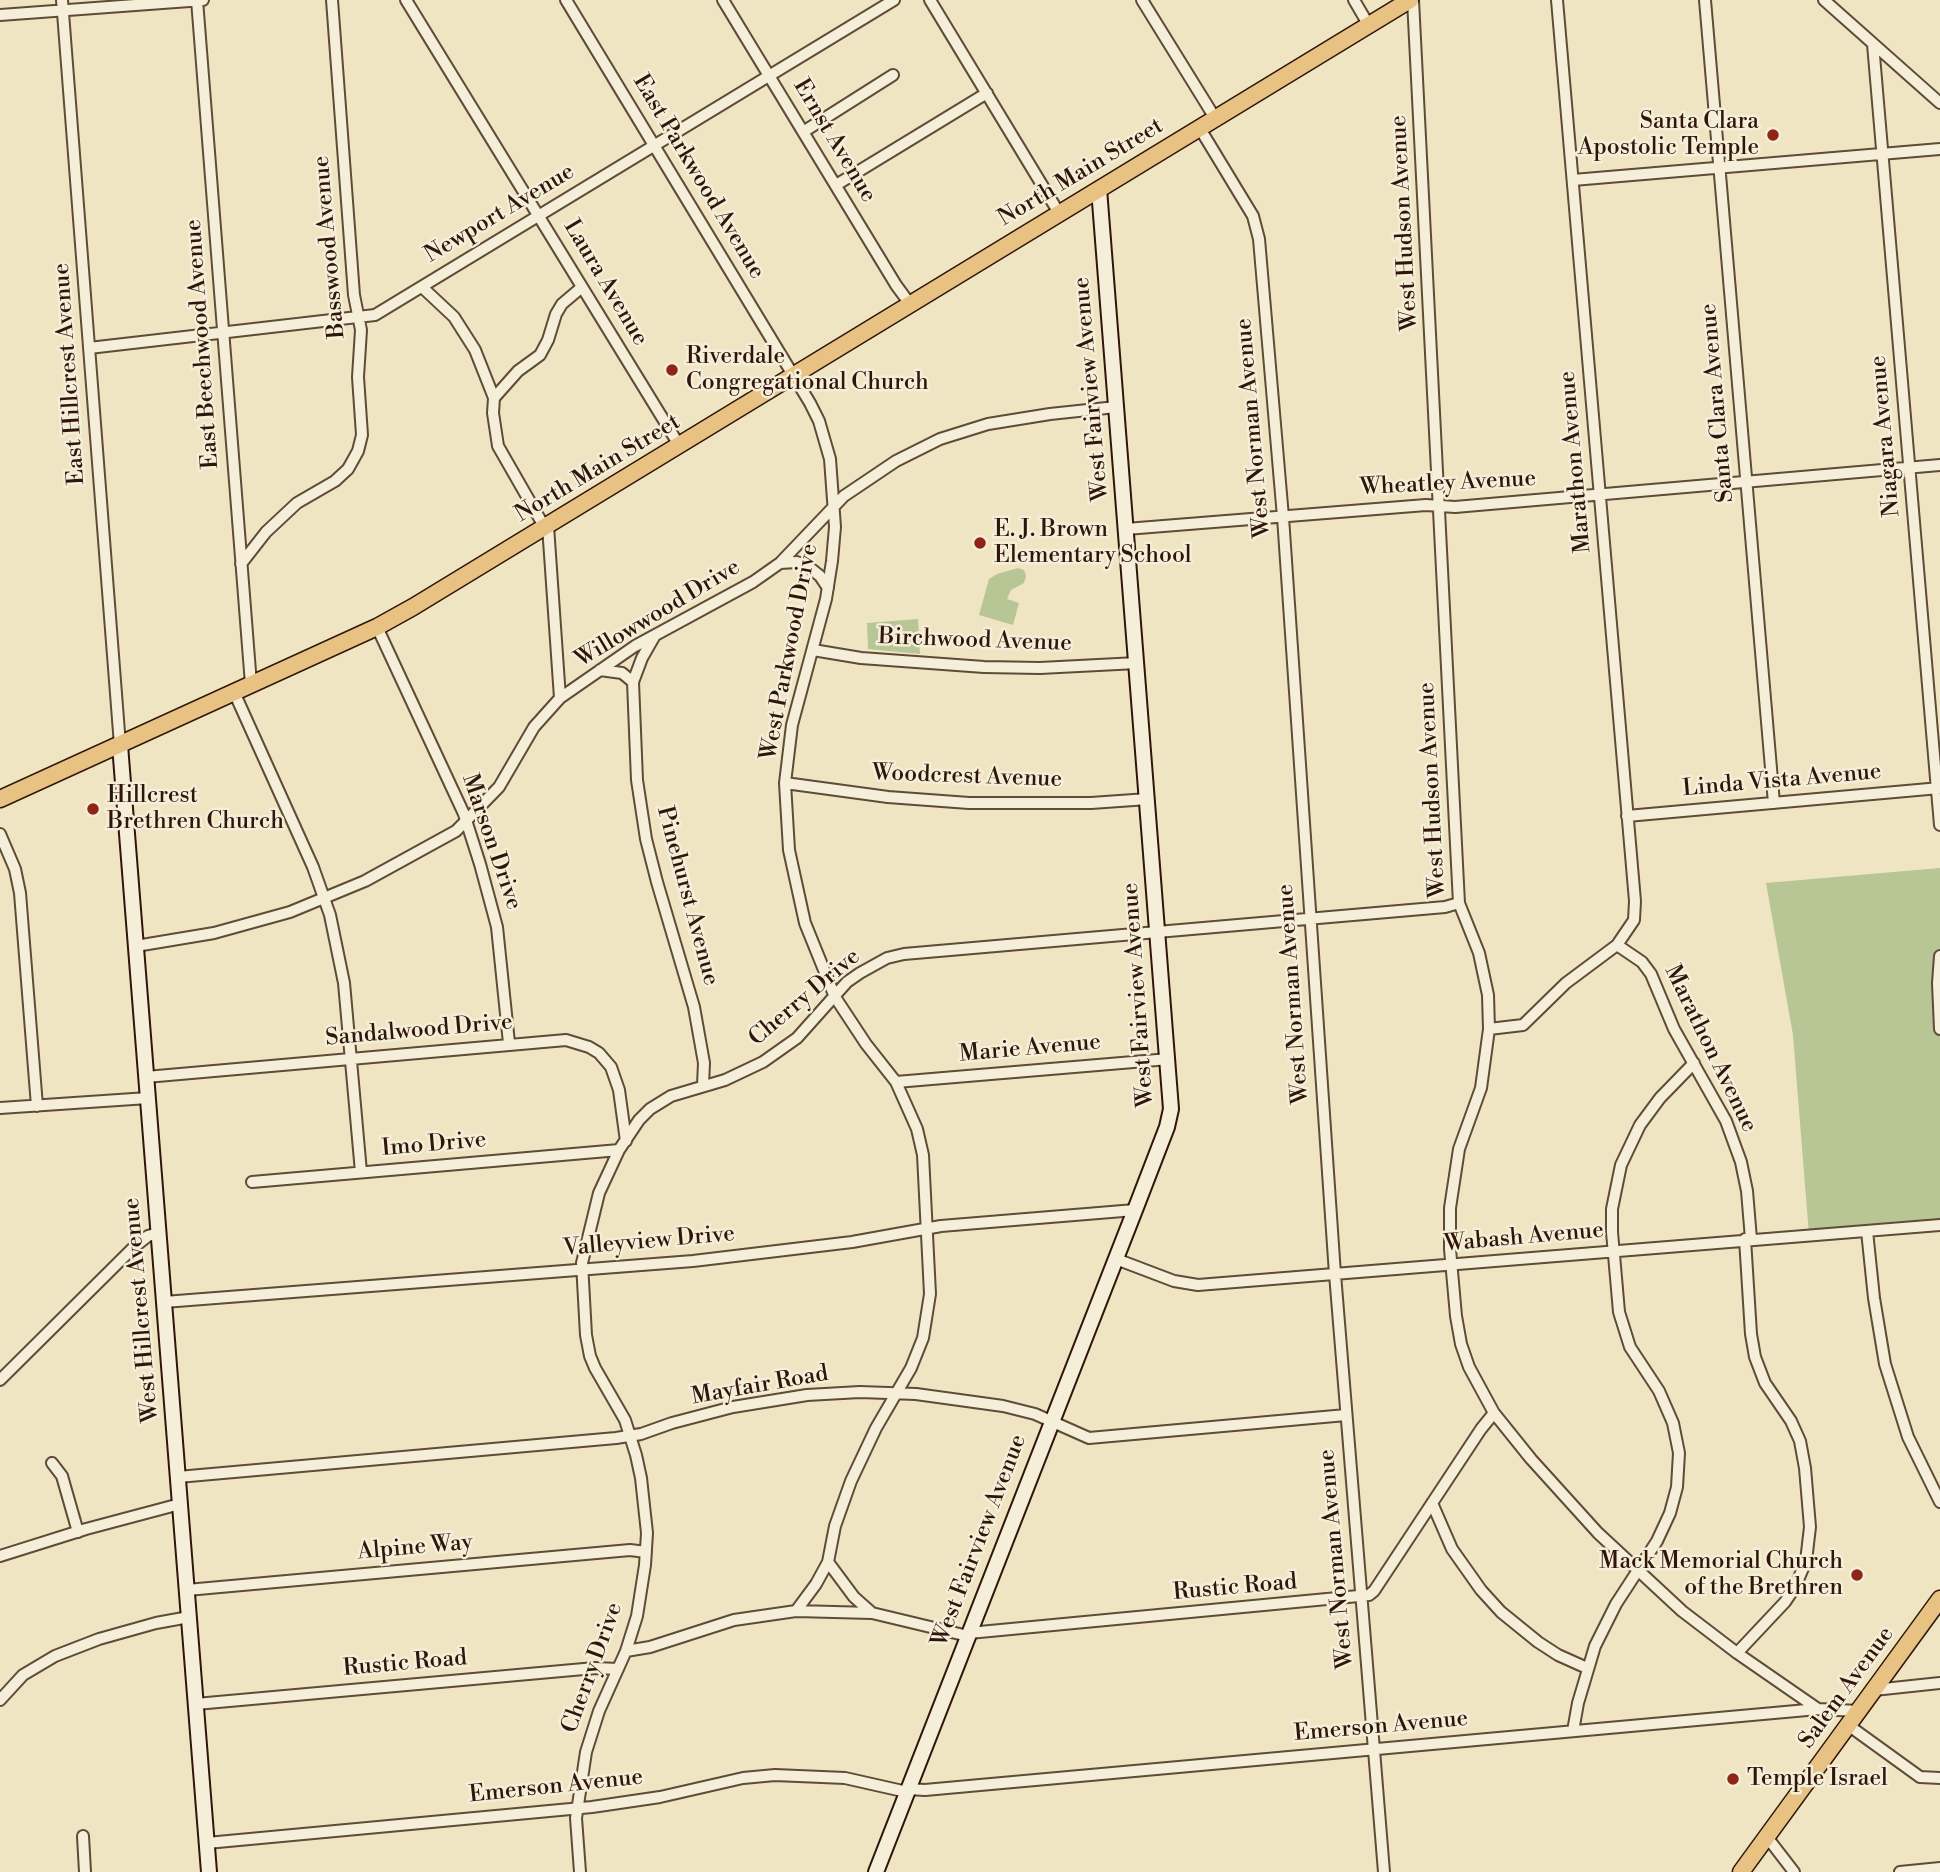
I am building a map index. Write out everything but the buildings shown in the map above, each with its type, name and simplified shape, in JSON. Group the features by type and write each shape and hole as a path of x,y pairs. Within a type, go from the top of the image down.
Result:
{"main road":[{"name":"North Main Street","path":"0,799 377,627 546,527 1411,0"},
{"name":"Salem Avenue","path":"1741,1872 1940,1599"}],"street":[{"name":"East Beechwood Avenue","path":"197,0 251,684"},
{"path":"0,15 62,5 203,0"},
{"name":"Basswood Avenue","path":"241,564 296,503 335,481 354,460 362,435 358,377 361,330 355,295 332,0"},
{"name":"Laura Avenue","path":"406,0 679,445"},
{"name":"East Parkwood Avenue","path":"566,0 794,375"},
{"name":"Ernst Avenue","path":"723,0 910,304"},
{"name":"Newport Avenue","path":"89,348 375,316 894,0"},
{"path":"930,0 1059,213"},
{"path":"1142,0 1215,118"},
{"path":"1354,0 1368,24"},
{"name":"West Hudson Avenue","path":"1411,0 1460,904 1485,976 1489,1029 1481,1088 1459,1149 1453,1178 1449,1228 1461,1345 1469,1367 1494,1413 1559,1491 1638,1572 1682,1611 1737,1653 1818,1709"},
{"name":"Marathon Avenue","path":"1557,0 1634,901 1634,920 1618,945 1643,962 1651,974 1674,1030 1721,1111 1734,1141 1747,1191 1751,1334 1755,1357 1765,1383 1791,1420 1800,1441 1805,1468 1810,1527 1806,1560 1795,1587 1785,1602 1737,1653"},
{"name":"Santa Clara Avenue","path":"1705,0 1774,803"},
{"path":"1824,0 1940,103"},
{"name":"East Hillcrest Avenue","path":"62,5 120,745"},
{"name":"Niagara Avenue","path":"1873,44 1940,825"},
{"path":"803,132 893,75"},
{"path":"836,185 987,93"},
{"name":"West Norman Avenue","path":"1199,127 1253,215 1258,228 1283,517 1335,1274 1384,1872"},
{"path":"1573,180 1940,149"},
{"name":"West Fairview Avenue","path":"876,1872 1170,1118 1169,1059 1099,188"},
{"path":"422,287 454,317 475,350 494,398 493,413 498,446 546,527 561,698"},
{"path":"494,398 518,371 540,355 562,304 582,287"},
{"name":"West Parkwood Drive","path":"794,375 819,421 826,440 833,508 833,556 813,650 792,725 785,783 789,850 798,901 816,954 835,997 866,1044 896,1082 914,1119 922,1149 930,1279 923,1338 911,1368 876,1428 850,1481 835,1527 828,1562 796,1611"},
{"name":"Willowwood Drive","path":"136,946 258,922 325,899 401,863 456,831 499,787 534,727 561,698 635,646 736,593 779,563 844,496 896,461 961,432 1012,419 1116,407"},
{"name":"Wheatley Avenue","path":"1126,529 1426,505 1455,507 1940,465"},
{"path":"779,563 797,562 810,568 828,588"},
{"name":"Marson Drive","path":"377,627 466,822 497,927 509,1044"},
{"name":"Pinehurst Avenue","path":"654,638 642,658 633,682 634,748 641,809 657,882 694,1007 704,1063 703,1085"},
{"name":"Birchwood Avenue","path":"813,650 861,658 984,667 1040,668 1137,663"},
{"path":"600,670 622,673 633,682"},
{"path":"234,692 325,899 344,983 361,1172"},
{"name":"West Hillcrest Avenue","path":"120,745 209,1872"},
{"name":"Woodcrest Avenue","path":"785,783 888,797 970,803 1091,803 1147,799"},
{"name":"Linda Vista Avenue","path":"1627,816 1939,789"},
{"path":"0,834 15,869 20,893 37,1106"},
{"name":"Cherry Drive","path":"580,1872 578,1808 588,1744 626,1651 637,1616 646,1552 644,1498 636,1455 625,1420 590,1356 582,1270 584,1250 599,1193 622,1145 639,1120 661,1101 747,1070 778,1053 808,1027 860,973 887,958 904,954 1460,904"},
{"path":"1489,1029 1523,1025 1566,982 1618,945"},
{"path":"1940,956 1940,1030"},
{"name":"Sandalwood Drive","path":"146,1077 566,1040 581,1043 599,1053 611,1068 616,1078 622,1145"},
{"name":"Marie Avenue","path":"896,1082 1169,1059"},
{"path":"1573,1731 1587,1668 1608,1619 1657,1541 1670,1513 1677,1488 1679,1453 1673,1423 1666,1404 1630,1347 1621,1320 1613,1252 1613,1200 1621,1165 1631,1142 1655,1104 1694,1063"},
{"path":"0,1108 148,1098"},
{"name":"Imo Drive","path":"252,1182 622,1145"},
{"name":"Valleyview Drive","path":"164,1302 765,1253 852,1242 927,1227 1135,1210"},
{"name":"Wabash Avenue","path":"1116,1259 1174,1281 1198,1285 1940,1225"},
{"path":"1867,1231 1875,1307 1885,1364 1908,1437 1940,1502"},
{"path":"0,1380 134,1247 148,1236 158,1233"},
{"name":"Mayfair Road","path":"178,1477 630,1436 733,1407 788,1398 860,1392 897,1393 983,1403 1035,1415 1084,1437 1094,1438 1346,1415"},
{"path":"1361,1597 1374,1591 1494,1413"},
{"path":"52,1463 62,1476 78,1532"},
{"path":"1432,1503 1452,1549 1468,1573 1501,1612 1538,1642 1558,1655 1587,1668"},
{"path":"0,1556 180,1504"},
{"name":"Alpine Way","path":"187,1590 630,1550 646,1552"},
{"path":"828,1562 854,1597 872,1613"},
{"name":"Rustic Road","path":"626,1651 650,1647 734,1620 796,1611 872,1613 968,1635 1361,1597"},
{"path":"0,1700 23,1675 55,1656 99,1639 189,1617"},
{"name":"Rustic Road","path":"196,1704 596,1668 618,1669"},
{"path":"1874,1690 1940,1683"},
{"name":"Emerson Avenue","path":"206,1843 578,1808 660,1797 743,1778 775,1774 845,1777 907,1791 925,1790 1818,1709 1858,1711"},
{"path":"1848,1725 1920,1777 1940,1777"},
{"path":"83,1836 85,1872"},
{"path":"1767,1837 1794,1872"},
{"path":"1900,1872 1940,1868"}],"green space":[{"path":"1018,568 1024,570 1026,576 1024,583 1011,590 1007,599 1019,603 1013,625 979,615 989,579"},
{"path":"918,619 920,654 868,649 867,623"},
{"path":"1940,868 1940,1225 1809,1235 1793,1035 1766,883"}],"place":[{"name":"Santa Clara Apostolic Temple","path":"1773,135"},
{"name":"Riverdale Congregational Church","path":"672,370"},
{"name":"E. J. Brown Elementary School","path":"980,543"},
{"name":"Hillcrest Brethren Church","path":"93,809"},
{"name":"Mack Memorial Church of the Brethren","path":"1857,1575"},
{"name":"Temple Israel","path":"1733,1779"}]}
